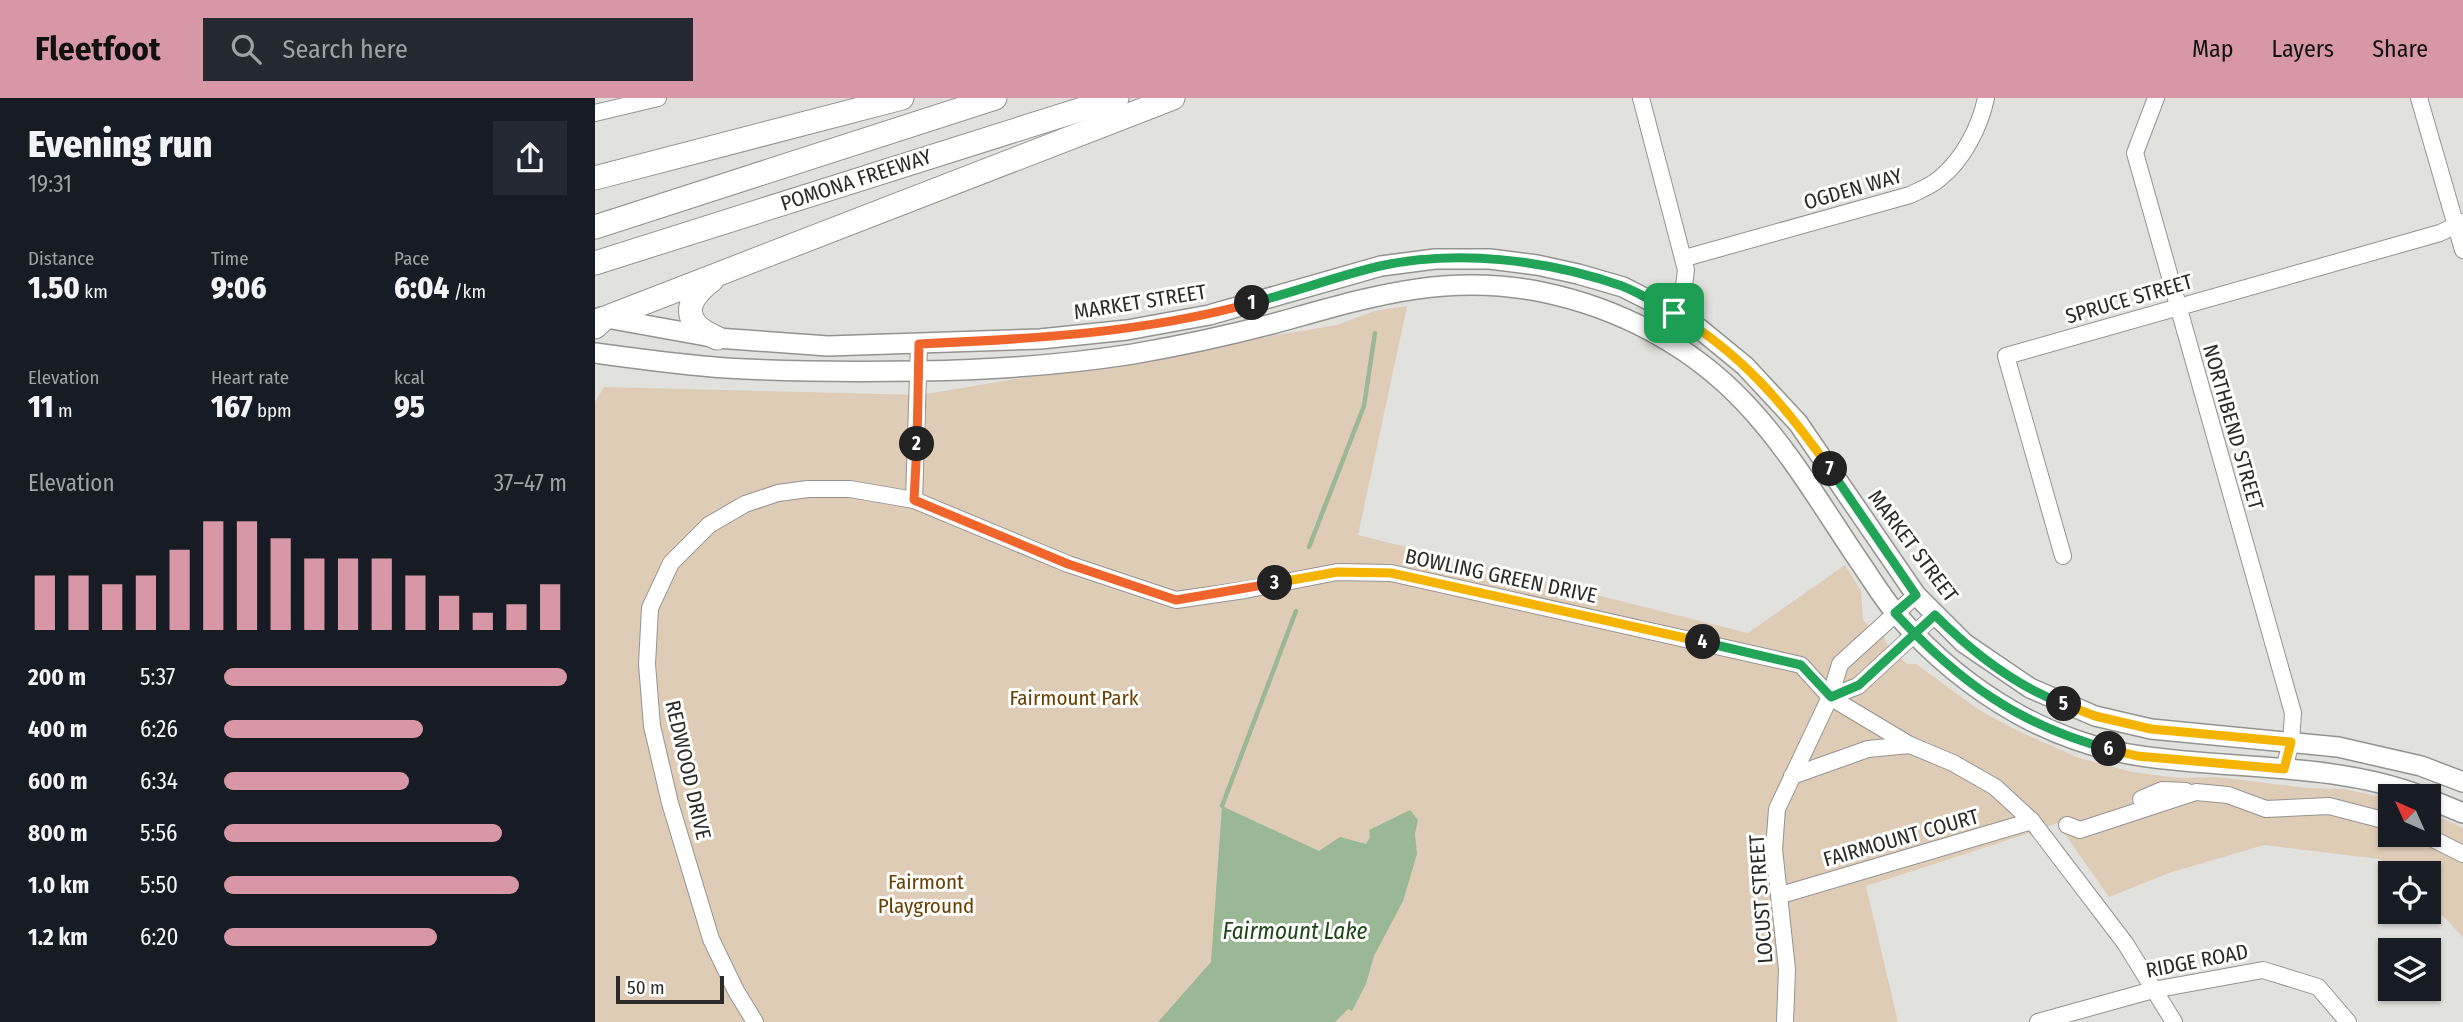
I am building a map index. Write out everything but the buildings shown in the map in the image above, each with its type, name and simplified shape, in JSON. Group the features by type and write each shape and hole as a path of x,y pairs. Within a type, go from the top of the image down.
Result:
{"highway":[{"path":"595,178 902,98"},
{"name":"POMONA FREEWAY","path":"595,227 995,98"},
{"name":"POMONA FREEWAY","path":"595,262 1117,98"},
{"path":"598,321 1173,98"},
{"path":"717,338 695,326 690,307 700,290 720,274"}],"main road":[{"name":"MARKET STREET","path":"598,321 717,338 828,346 1040,339 1127,330 1209,315 1381,266 1435,259 1490,259 1537,265 1623,287 1674,313 1735,356 1778,399 1807,437 1916,595 1964,643 2011,677 2044,696 2095,716 2151,729 2338,747 2421,766 2463,782"},
{"path":"595,353 728,368 818,372 1027,367 1127,355 1229,335 1404,289 1467,284 1522,288 1574,299 1663,337 1713,372 1759,419 1895,613 1980,691 2020,716 2084,742 2137,756 2284,769 2383,784"},
{"path":"2441,804 2463,813"}],"street":[{"path":"595,113 658,98"},
{"path":"1641,98 1685,258 1686,283 1663,337"},
{"name":"OGDEN WAY","path":"1685,258 1910,195 1926,187 1940,178 1974,134 1986,98"},
{"name":"NORTHBEND STREET","path":"2156,98 2135,153 2293,713 2291,742 2284,769"},
{"path":"2419,98 2459,224 2463,250"},
{"name":"SPRUCE STREET","path":"2063,556 2006,356 2440,233 2459,224"},
{"path":"914,500 919,344"},
{"name":"REDWOOD DRIVE","path":"755,1022 736,991 711,939 670,803 652,726 647,664 650,608 671,563 709,526 745,504 778,493 808,489 850,489 914,500"},
{"name":"BOWLING GREEN DRIVE","path":"914,500 1068,564 1176,600 1353,571 1402,575 1801,665 1831,697"},
{"path":"1831,697 1839,664 1916,595"},
{"path":"1831,697 1859,685 1935,615"},
{"path":"1831,697 1910,745 1953,762 1995,787 2032,821 2125,943 2174,1022"},
{"name":"LOCUST STREET","path":"1784,1022 1787,969 1774,849 1777,809 1831,697"},
{"path":"1792,776 1868,749 1910,745"},
{"path":"2141,799 2162,790 2196,792 2228,795 2266,809 2329,806 2378,819"},
{"path":"2067,825 2080,830 2196,792"},
{"name":"FAIRMOUNT COURT","path":"1781,895 2032,821"},
{"path":"2441,843 2463,854"},
{"name":"RIDGE ROAD","path":"2038,1022 2153,990 2263,970 2318,988 2349,1022"}],"green space":[{"name":"Fairmount Park","path":"1407,306 1358,535 1748,633 1845,565 1861,591 1863,620 1878,635 1884,636 1886,643 1907,664 1916,664 1979,710 2079,758 2132,772 2179,778 2217,777 2306,788 2344,789 2378,796 2378,847 2441,847 2441,818 2463,828 2463,937 2441,914 2441,861 2383,861 2264,845 2169,873 2109,897 2057,823 1866,886 1898,1022 595,1022 595,402 604,387 920,395 1337,325 1374,311"}],"water":[{"name":"Fairmount Lake","path":"1222,806 1319,851 1340,837 1366,844 1370,837 1369,830 1410,810 1418,820 1415,834 1417,854 1403,901 1374,956 1366,984 1352,1011 1348,1009 1335,1022 1158,1022 1211,962"}],"waterway":[{"path":"1309,547 1364,406 1375,333"},
{"path":"1222,806 1296,611"}],"route":[{"path":"1674,313 1623,287 1578,274 1490,259 1435,259 1381,266 1209,315 1127,330 1040,339 919,344 919,416 914,500 1068,564 1176,600 1337,572 1391,573 1801,665 1831,697 1859,685 1900,648 1915,634 1935,615 1982,657 2011,677 2059,703 2095,716 2151,729 2291,742 2284,769 2137,756 2051,730 2020,716 1980,691 1947,664 1915,634 1895,613 1916,595 1787,410 1768,387 1735,356 1695,325 1674,313"}],"park label":[{"name":"Fairmont Playground","path":"926,894"}]}
